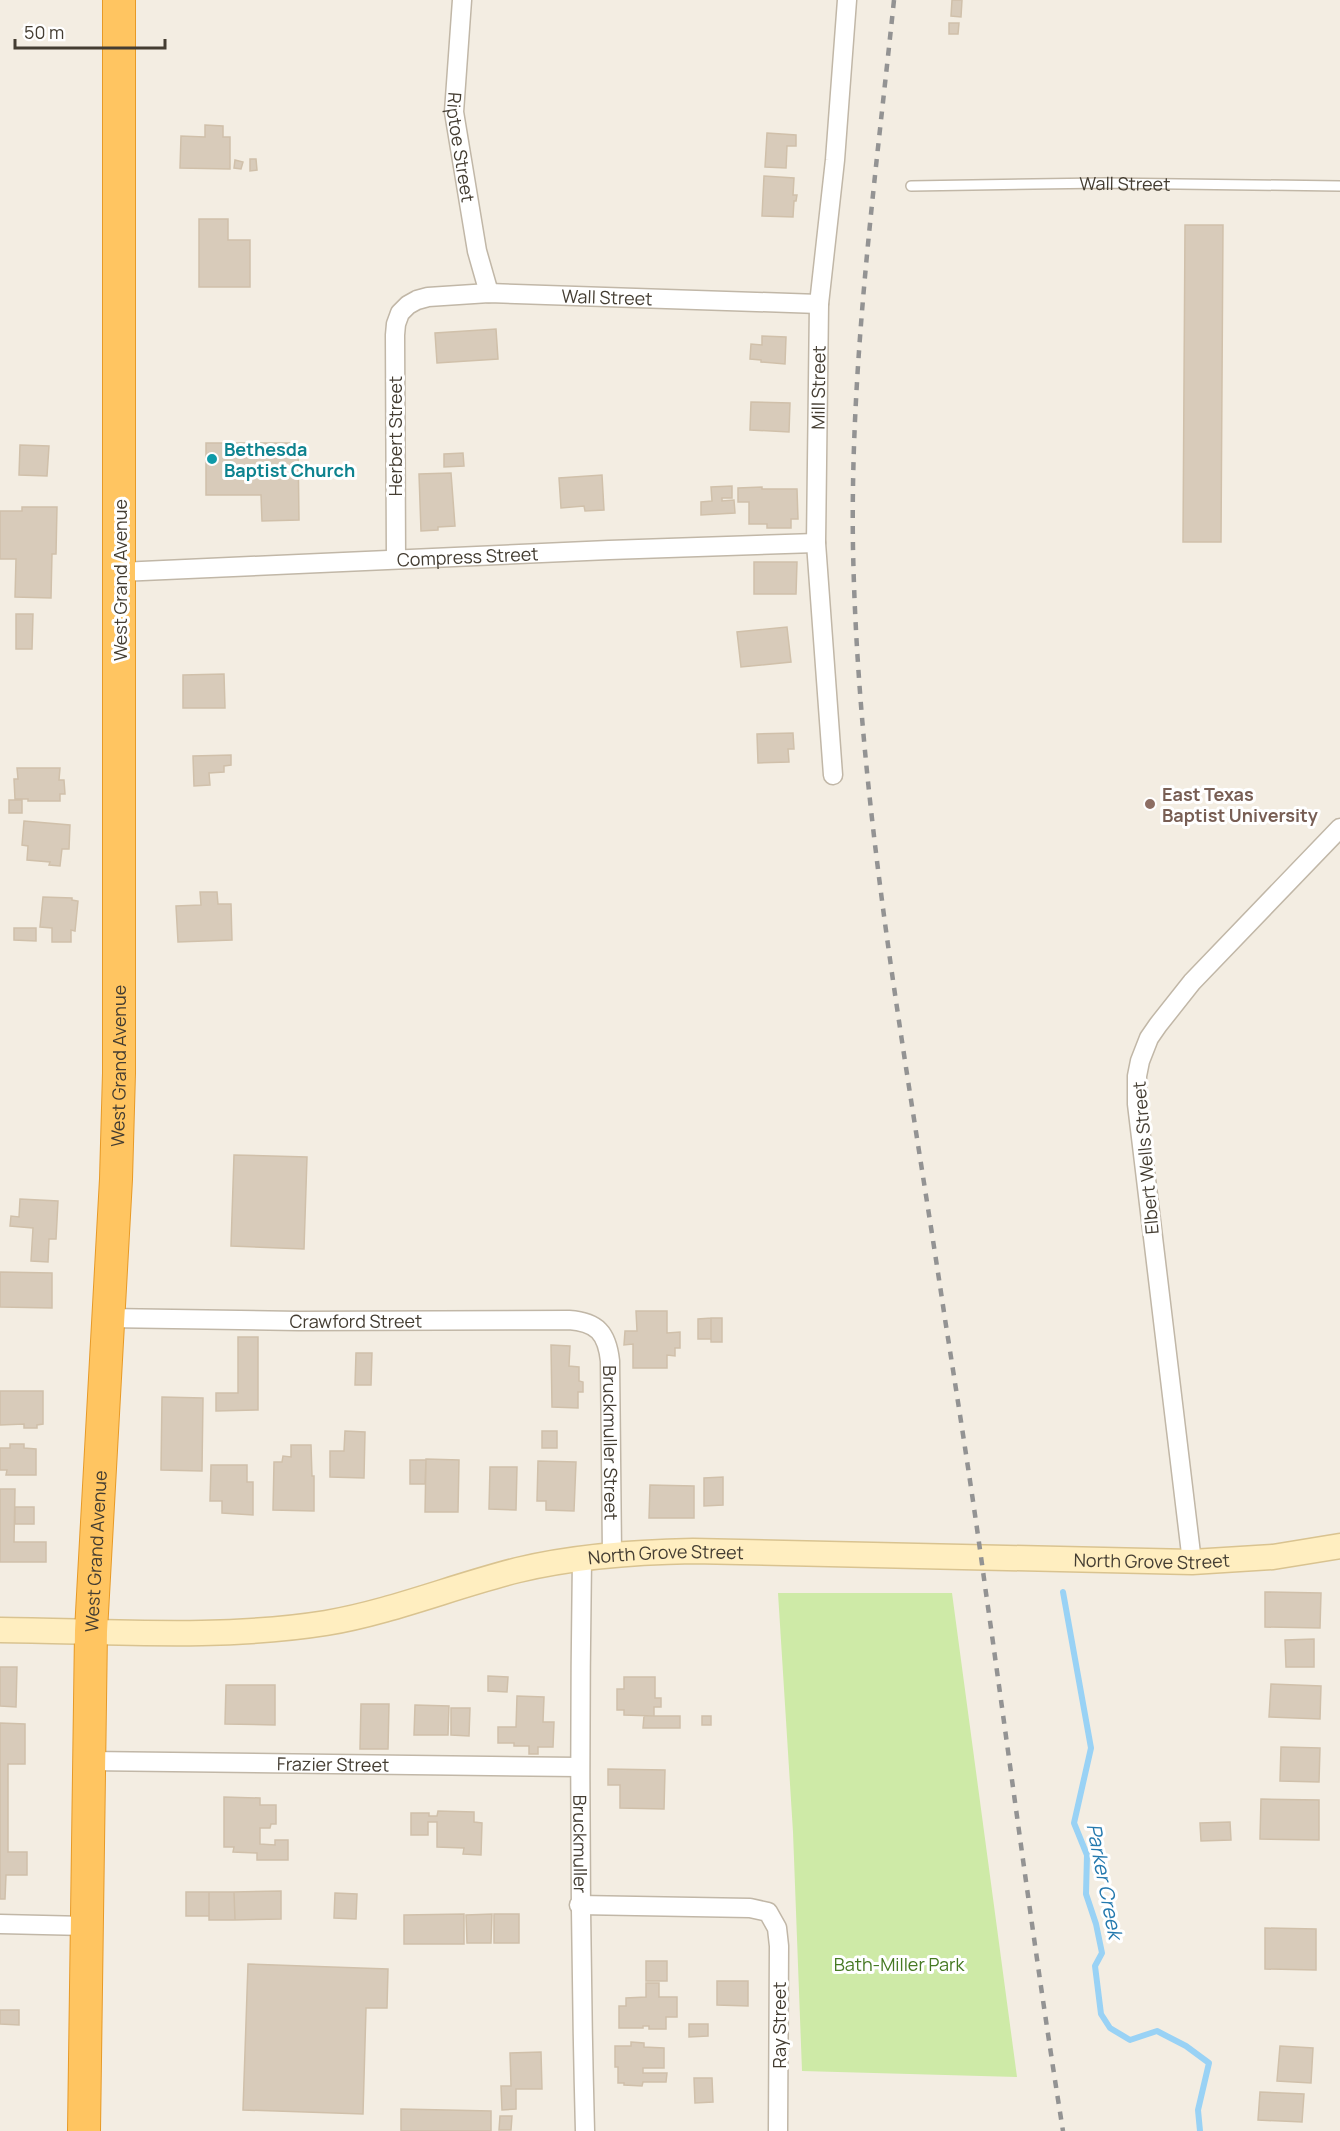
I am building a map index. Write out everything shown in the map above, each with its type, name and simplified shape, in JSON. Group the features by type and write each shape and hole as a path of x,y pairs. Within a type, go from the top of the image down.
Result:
{"highway":[{"name":"West Grand Avenue","path":"84,2131 91,1631 116,1179 119,1085 119,0"}],"main road":[{"name":"North Grove Street","path":"0,1630 234,1632 296,1627 356,1616 516,1571 612,1554 693,1551 1192,1562 1273,1557 1340,1546"}],"street":[{"name":"Riptoe Street","path":"462,0 454,112 477,251 489,294"},
{"name":"Mill Street","path":"833,775 816,543 819,304 835,160 847,0"},
{"name":"Wall Street","path":"400,313 408,305 428,297 489,294 819,304"},
{"name":"Herbert Street","path":"396,559 395,335 400,313"},
{"name":"Compress Street","path":"120,572 816,543"},
{"name":"Elbert Wells Street","path":"1192,1562 1137,1104 1137,1076 1140,1061 1154,1031 1192,982 1340,828"},
{"name":"Crawford Street","path":"107,1318 299,1321 569,1320 584,1321 594,1325 602,1332"},
{"name":"Bruckmuller Street","path":"602,1332 609,1347 610,1361 612,1554"},
{"name":"Bruckmuller","path":"582,1558 579,1905 585,2131"},
{"name":"Frazier Street","path":"89,1761 579,1767"},
{"name":"Ray Street","path":"579,1905 750,1908 768,1912 777,1928 779,1946 778,2131"},
{"path":"0,1924 86,1926"}],"lane":[{"name":"Wall Street","path":"911,186 1104,183 1340,186"}],"green space":[{"name":"Bath-Miller Park","path":"778,1593 952,1593 1017,2077 802,2071 793,1832"}],"building":[{"path":"952,0 962,0 961,17 951,16"},
{"path":"949,23 959,23 958,34 949,34"},
{"path":"205,125 223,126 223,137 230,137 230,169 180,168 181,136 205,137"},
{"path":"767,133 796,135 796,146 787,146 786,168 765,167"},
{"path":"250,159 256,159 257,170 250,171"},
{"path":"235,160 243,162 241,169 234,168"},
{"path":"764,176 794,178 793,195 797,195 794,201 793,217 762,216"},
{"path":"199,219 228,219 228,240 250,240 250,287 199,287"},
{"path":"1185,225 1223,225 1221,542 1183,542"},
{"path":"496,329 498,359 437,363 435,333"},
{"path":"762,336 786,337 785,364 750,359 751,344 762,345"},
{"path":"751,402 790,403 789,432 750,430"},
{"path":"206,443 298,443 299,520 262,521 261,495 206,495"},
{"path":"20,445 49,446 47,476 19,475"},
{"path":"463,453 464,466 444,467 444,454"},
{"path":"451,473 455,526 421,531 419,474"},
{"path":"602,475 604,510 585,511 584,506 561,508 559,478"},
{"path":"732,486 732,498 722,498 722,501 734,500 735,513 701,515 701,502 712,501 711,487"},
{"path":"762,487 762,489 797,489 798,519 791,519 791,528 767,528 767,524 749,524 749,502 738,502 738,488"},
{"path":"22,507 57,507 56,554 52,554 51,598 15,597 16,559 0,559 0,511 22,511"},
{"path":"754,562 797,562 796,594 754,594"},
{"path":"16,614 33,614 32,649 16,649"},
{"path":"787,627 791,662 741,667 737,632"},
{"path":"224,674 225,708 183,708 183,675"},
{"path":"793,733 794,749 788,749 789,762 758,763 757,734"},
{"path":"231,755 231,765 224,766 224,772 209,773 210,785 194,786 193,756"},
{"path":"17,768 60,768 59,780 64,780 65,794 60,794 60,801 15,799 14,779 18,779"},
{"path":"9,800 22,800 22,813 9,813"},
{"path":"24,821 70,825 69,849 62,849 60,866 49,865 50,862 27,860 28,846 22,845"},
{"path":"200,892 217,892 218,904 231,904 232,940 178,942 176,906 201,905"},
{"path":"43,897 72,898 78,901 75,931 71,930 71,942 52,942 52,928 40,927"},
{"path":"14,928 36,928 36,941 14,940"},
{"path":"234,1155 307,1157 304,1249 231,1246"},
{"path":"20,1199 58,1201 56,1239 49,1239 48,1262 31,1261 33,1228 10,1226 11,1216 19,1217"},
{"path":"0,1272 52,1273 52,1308 0,1307"},
{"path":"636,1311 667,1311 667,1333 680,1332 680,1348 675,1348 675,1356 667,1355 667,1368 633,1368 633,1344 624,1345 625,1331 637,1331"},
{"path":"711,1318 711,1339 698,1339 698,1319"},
{"path":"711,1318 722,1318 722,1342 711,1342"},
{"path":"238,1337 258,1337 258,1410 216,1411 216,1393 238,1393"},
{"path":"551,1345 570,1346 569,1366 579,1367 579,1381 583,1382 583,1392 578,1392 578,1408 552,1407"},
{"path":"356,1353 372,1353 371,1385 355,1385"},
{"path":"0,1391 43,1391 43,1424 37,1425 37,1428 24,1428 24,1424 0,1425"},
{"path":"162,1397 203,1398 202,1471 161,1470"},
{"path":"345,1431 365,1432 364,1478 330,1477 330,1451 344,1451"},
{"path":"542,1431 557,1431 557,1448 542,1448"},
{"path":"10,1444 24,1444 24,1448 36,1449 36,1475 6,1475 7,1470 0,1470 0,1448 10,1448"},
{"path":"291,1445 311,1445 314,1511 273,1510 274,1462 282,1462 283,1456 291,1457"},
{"path":"426,1459 459,1460 458,1512 425,1512"},
{"path":"410,1460 426,1460 425,1484 410,1484"},
{"path":"538,1461 576,1462 574,1511 546,1510 546,1501 537,1501"},
{"path":"211,1465 247,1465 247,1482 253,1482 253,1515 222,1513 222,1501 210,1501"},
{"path":"490,1467 517,1467 516,1510 489,1509"},
{"path":"723,1477 723,1505 704,1506 704,1478"},
{"path":"650,1485 694,1486 694,1518 649,1518"},
{"path":"0,1489 15,1489 14,1542 46,1542 46,1562 0,1562"},
{"path":"15,1507 34,1507 34,1524 15,1524"},
{"path":"1265,1592 1321,1593 1320,1628 1265,1627"},
{"path":"1314,1639 1314,1667 1286,1667 1285,1640"},
{"path":"0,1667 17,1667 16,1707 0,1706"},
{"path":"488,1676 508,1677 507,1692 488,1691"},
{"path":"624,1677 655,1677 655,1698 661,1698 661,1707 654,1707 654,1716 624,1715 624,1710 617,1710 617,1689 624,1689"},
{"path":"1271,1684 1321,1686 1320,1719 1269,1717"},
{"path":"226,1685 275,1685 275,1725 225,1724"},
{"path":"517,1696 544,1697 543,1722 554,1722 553,1747 538,1747 538,1754 529,1754 529,1746 498,1743 498,1727 516,1727"},
{"path":"361,1704 389,1704 388,1749 360,1749"},
{"path":"415,1705 449,1706 448,1735 414,1735"},
{"path":"451,1708 470,1708 469,1736 451,1735"},
{"path":"644,1716 680,1716 680,1728 643,1728"},
{"path":"702,1716 711,1716 711,1725 702,1725"},
{"path":"0,1723 25,1724 25,1764 8,1764 8,1852 27,1852 27,1875 6,1875 5,1899 0,1899"},
{"path":"1281,1747 1320,1748 1319,1782 1280,1781"},
{"path":"608,1769 665,1770 664,1809 620,1808 620,1785 608,1785"},
{"path":"224,1797 260,1798 260,1805 276,1805 276,1824 271,1824 270,1828 260,1828 260,1844 275,1845 275,1840 288,1840 288,1860 257,1860 257,1853 233,1852 234,1847 224,1847"},
{"path":"1261,1799 1319,1800 1319,1840 1260,1839"},
{"path":"438,1811 474,1812 474,1822 482,1823 481,1855 463,1854 464,1848 437,1847 437,1822 428,1822 428,1835 411,1835 411,1813 429,1813 429,1816 437,1816"},
{"path":"1230,1822 1231,1840 1201,1841 1200,1823"},
{"path":"281,1891 281,1919 235,1920 234,1892"},
{"path":"186,1892 209,1892 209,1916 186,1916"},
{"path":"209,1892 234,1892 235,1920 209,1920"},
{"path":"335,1893 357,1894 356,1919 334,1918"},
{"path":"464,1914 464,1944 404,1944 404,1915"},
{"path":"492,1914 491,1943 467,1943 466,1915"},
{"path":"494,1914 519,1914 519,1943 494,1943"},
{"path":"1265,1928 1316,1929 1316,1970 1265,1969"},
{"path":"646,1961 667,1961 667,1981 646,1981"},
{"path":"248,1964 388,1969 387,2008 366,2008 363,2114 243,2110"},
{"path":"717,1981 748,1981 748,2006 717,2005"},
{"path":"646,1983 659,1983 659,1997 677,1997 677,2017 666,2017 666,2029 649,2029 649,2026 619,2028 619,2006 626,2006 626,1998 646,1997"},
{"path":"0,2010 19,2010 19,2025 0,2024"},
{"path":"689,2024 708,2024 708,2036 689,2037"},
{"path":"631,2042 644,2043 644,2047 664,2048 664,2068 643,2068 643,2073 667,2073 666,2082 643,2082 642,2086 618,2083 615,2046 631,2046"},
{"path":"1280,2046 1313,2048 1311,2083 1277,2081"},
{"path":"541,2052 542,2089 516,2089 516,2109 502,2110 501,2086 511,2086 510,2053"},
{"path":"694,2078 712,2078 713,2102 695,2103"},
{"path":"1260,2092 1304,2094 1302,2122 1258,2120"},
{"path":"401,2109 491,2111 491,2131 401,2131"},
{"path":"500,2116 512,2116 511,2130 499,2130"}],"waterway":[{"name":"Parker Creek","path":"1063,1592 1091,1748 1074,1823 1087,1855 1086,1894 1102,1953 1095,1966 1101,2014 1110,2028 1130,2040 1157,2031 1186,2046 1209,2063 1198,2110 1200,2131"}],"railway":[{"path":"894,0 865,274 855,410 853,548 864,742 887,935 971,1486 1032,1927 1063,2131"}],"place":[{"name":"Bethesda Baptist Church","path":"212,459"},
{"name":"East Texas Baptist University","path":"1150,804"}]}
